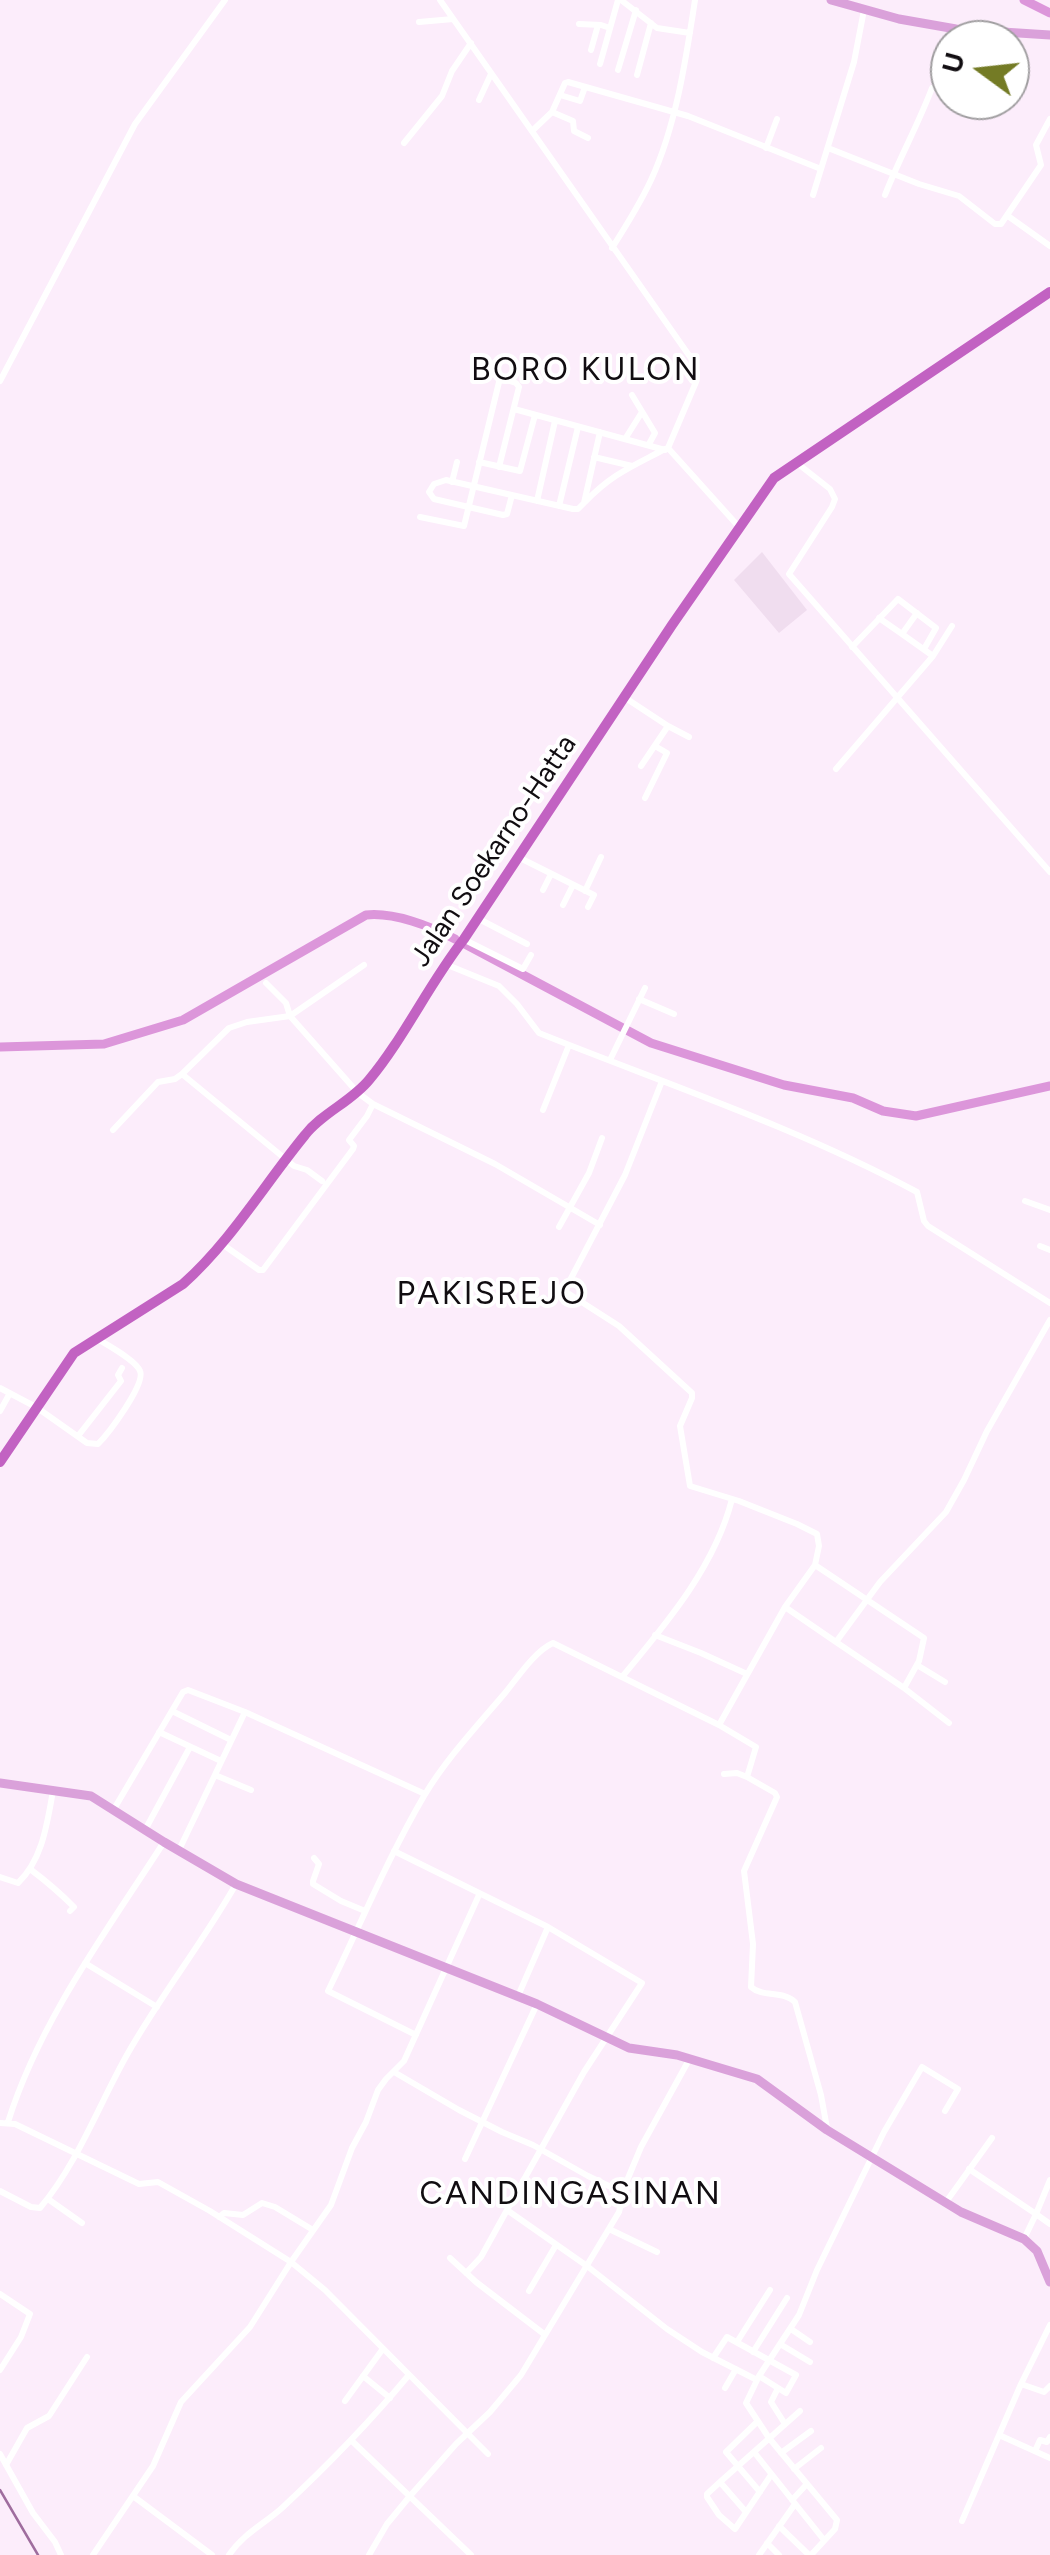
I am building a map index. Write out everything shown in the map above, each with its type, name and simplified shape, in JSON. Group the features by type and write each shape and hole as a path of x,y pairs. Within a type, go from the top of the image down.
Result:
{"highway":[{"name":"Jalan Soekarno-Hatta","path":"1,1457 74,1353 183,1284 209,1260 311,1128 358,1092 376,1071 444,964 774,478 1050,292"}],"main road":[{"path":"833,0 956,29 1050,34"},
{"path":"0,1782 82,1793 114,1808 236,1884 518,1996 635,2050 690,2058 758,2079 827,2130 946,2202 978,2221 1024,2239 1037,2250 1050,2282"}],"street":[{"path":"440,0 696,366 696,382 666,449 607,480 576,510 537,500 452,482 434,484 430,495 505,515 512,495"},
{"path":"600,64 619,0 657,28 690,34"},
{"path":"612,248 652,180 672,112 695,0"},
{"path":"0,381 138,118 220,7"},
{"path":"618,70 636,10"},
{"path":"813,195 854,62 864,10"},
{"path":"420,22 453,19"},
{"path":"637,75 652,22"},
{"path":"579,24 610,28"},
{"path":"591,50 598,25"},
{"path":"404,144 442,96 449,76 471,43"},
{"path":"479,100 492,74"},
{"path":"532,132 552,112 566,82 672,112 822,169"},
{"path":"560,95 580,101 585,87"},
{"path":"885,196 930,93"},
{"path":"552,112 574,122 574,131 588,138"},
{"path":"766,148 777,119"},
{"path":"828,148 960,196 1000,224 1041,165 1036,145 1050,120"},
{"path":"1008,216 1050,246"},
{"path":"420,516 462,528 500,379 518,385 499,467"},
{"path":"632,395 655,432 650,444"},
{"path":"514,409 666,449 739,527"},
{"path":"626,439 642,412"},
{"path":"478,462 520,470 535,415"},
{"path":"537,500 556,421"},
{"path":"559,506 578,427"},
{"path":"584,503 600,432"},
{"path":"594,457 634,466"},
{"path":"452,482 457,462"},
{"path":"795,462 830,489 836,499 788,574 1050,872"},
{"path":"590,476 607,480"},
{"path":"852,647 898,599 936,628 924,649"},
{"path":"902,634 917,613"},
{"path":"879,618 932,656"},
{"path":"836,769 932,656 952,626"},
{"path":"624,697 688,737"},
{"path":"641,766 668,726"},
{"path":"655,746 678,759"},
{"path":"645,798 666,752"},
{"path":"518,857 594,895 588,907"},
{"path":"585,891 601,857"},
{"path":"543,890 551,874"},
{"path":"563,905 573,884"},
{"path":"478,918 527,944"},
{"path":"464,939 520,968 532,955"},
{"path":"113,1130 158,1082 182,1074 229,1028 290,1016 364,964"},
{"path":"444,964 499,986 518,1004 534,1029 806,1138 917,1192 928,1226 1050,1302"},
{"path":"266,983 285,1002 290,1016 358,1092 374,1104 495,1164 600,1225"},
{"path":"610,1060 645,988"},
{"path":"640,999 674,1014"},
{"path":"543,1110 569,1045"},
{"path":"182,1074 294,1166 322,1181"},
{"path":"662,1081 625,1175 566,1292 619,1326 692,1393 680,1426 688,1482 693,1488 797,1524 817,1534 820,1546 815,1565 784,1608 719,1725"},
{"path":"222,1244 263,1270 353,1149 349,1140 374,1104"},
{"path":"559,1227 589,1174 602,1138"},
{"path":"1026,1201 1050,1210"},
{"path":"1040,1246 1050,1250"},
{"path":"836,1642 867,1599 940,1519 954,1498 987,1430 1050,1320"},
{"path":"0,1388 93,1445 102,1440 141,1380 141,1372 133,1363 96,1338"},
{"path":"78,1436 120,1383 118,1375 122,1368"},
{"path":"0,1410 10,1393"},
{"path":"622,1678 682,1600 714,1550 732,1500"},
{"path":"815,1565 924,1638 917,1665 904,1688"},
{"path":"784,1608 949,1723"},
{"path":"655,1635 747,1674"},
{"path":"416,2035 328,1991 425,1794 444,1766 549,1644 559,1645 756,1747 747,1777"},
{"path":"917,1665 945,1682"},
{"path":"114,1808 183,1692 188,1690 425,1794"},
{"path":"172,1710 231,1740"},
{"path":"178,1851 244,1712"},
{"path":"159,1732 221,1761"},
{"path":"145,1830 190,1747"},
{"path":"724,1774 747,1777 777,1798 744,1867 754,1944 751,1988 786,1995 795,2002 827,2130"},
{"path":"215,1775 251,1790"},
{"path":"0,1877 18,1882 30,1870 44,1836 53,1790"},
{"path":"164,1842 85,1963 30,2061 4,2122 139,2184 158,2182 291,2262 325,2290 488,2454"},
{"path":"394,1851 548,1927 642,1983 584,2072 480,2257 466,2273"},
{"path":"314,1858 320,1864 314,1884 365,1911"},
{"path":"30,1870 74,1904 70,1912"},
{"path":"0,2191 31,2207 40,2208 48,2199 120,2066 236,1884"},
{"path":"94,2555 153,2466 178,2407 250,2328 336,2194 378,2090 404,2061 479,1895"},
{"path":"518,1996 548,1927"},
{"path":"85,1963 157,2007"},
{"path":"465,2159 537,2004"},
{"path":"369,2555 410,2496 522,2375 609,2229 646,2136 690,2058"},
{"path":"779,2526 810,2555 834,2529 837,2520 768,2438 746,2403 803,2308 816,2270 872,2156 922,2067 958,2089 945,2112"},
{"path":"394,2072 588,2176 613,2188 624,2188"},
{"path":"946,2202 992,2138"},
{"path":"969,2169 1050,2224"},
{"path":"1024,2239 1050,2180"},
{"path":"48,2199 82,2223"},
{"path":"219,2217 224,2213 243,2216 262,2203 313,2230"},
{"path":"507,2210 667,2329 713,2358 787,2392 796,2376 726,2337 713,2358"},
{"path":"609,2229 657,2252"},
{"path":"529,2291 556,2245"},
{"path":"450,2258 544,2334"},
{"path":"737,2342 770,2290"},
{"path":"0,2294 30,2314 0,2370"},
{"path":"753,2352 786,2298"},
{"path":"962,2522 1050,2325"},
{"path":"791,2328 810,2342"},
{"path":"780,2344 810,2362"},
{"path":"345,2401 382,2350"},
{"path":"6,2465 27,2428 50,2416 88,2357"},
{"path":"725,2388 736,2370"},
{"path":"363,2376 390,2398"},
{"path":"229,2555 247,2534 281,2508 352,2440 408,2376"},
{"path":"1021,2384 1044,2392 1050,2386"},
{"path":"778,2388 771,2402 785,2424"},
{"path":"771,2475 734,2529 707,2496 800,2411"},
{"path":"758,2421 726,2450 760,2492"},
{"path":"781,2453 811,2431"},
{"path":"998,2435 1050,2458"},
{"path":"1035,2451 1040,2440 1047,2442 1050,2437"},
{"path":"352,2440 470,2555"},
{"path":"794,2469 821,2448"},
{"path":"754,2452 824,2540"},
{"path":"0,2454 61,2555"},
{"path":"720,2482 746,2512"},
{"path":"758,2555 806,2485"},
{"path":"134,2496 212,2555"},
{"path":"767,2543 779,2555"}],"shaded area":[{"path":"762,552 807,610 779,633 734,580"}],"waterway":[{"path":"1024,0 1050,13"},
{"path":"0,1047 104,1044 183,1020 366,915 412,921 455,939"},
{"path":"463,943 651,1043 784,1085 853,1098 883,1111 916,1116 1050,1086"},
{"path":"0,2490 38,2555"}],"district":[{"name":"BORO KULON","path":"586,371"},
{"name":"PAKISREJO","path":"492,1295"},
{"name":"CANDINGASINAN","path":"571,2195"}]}
